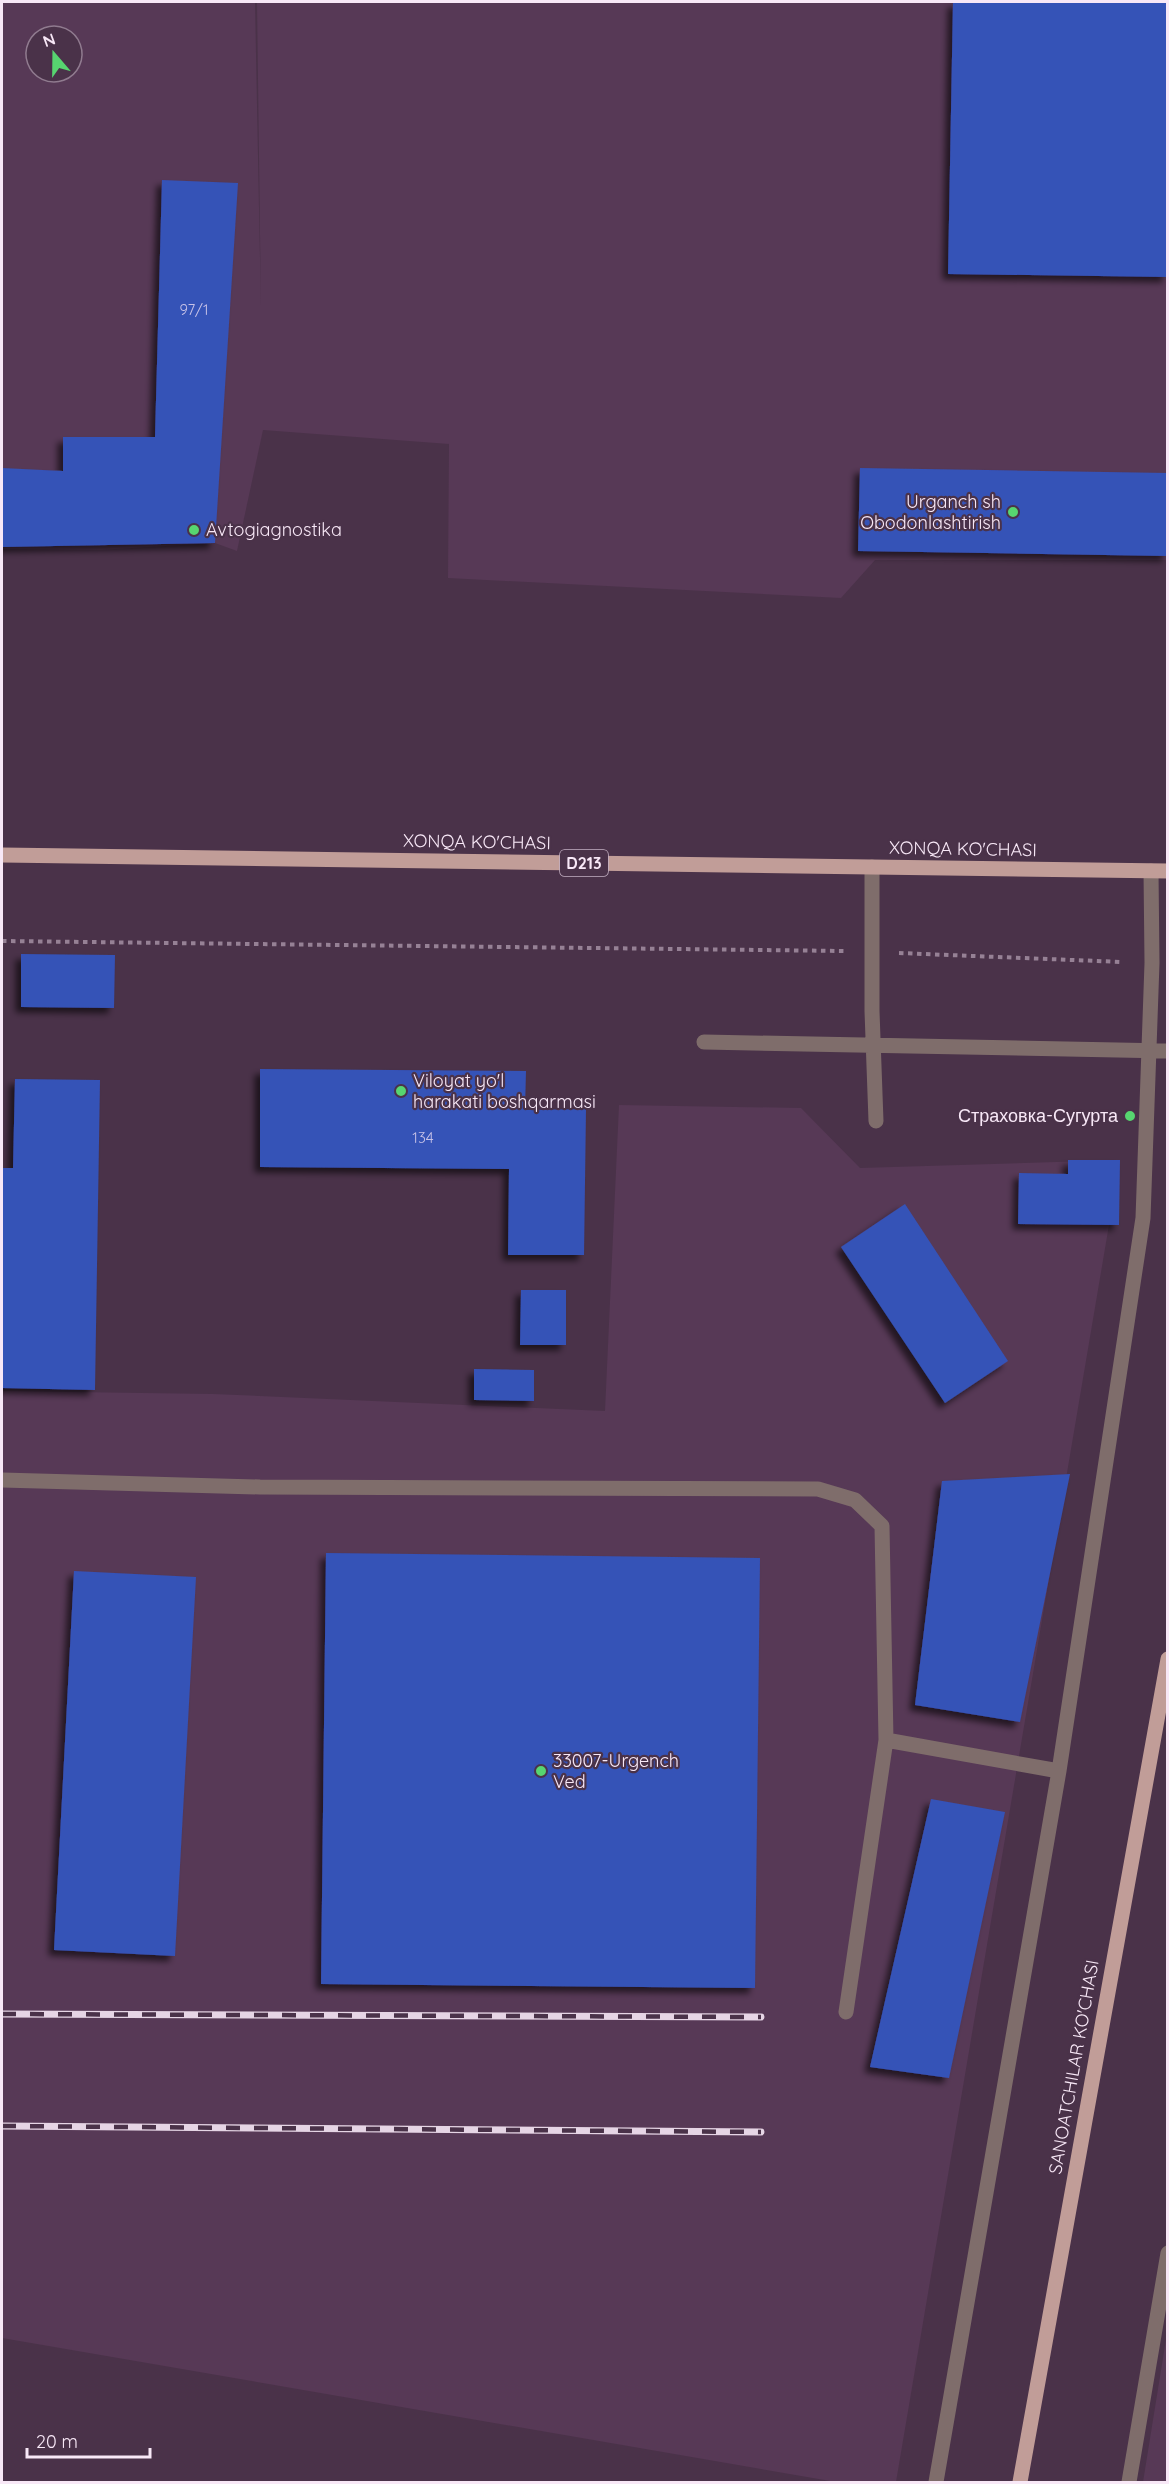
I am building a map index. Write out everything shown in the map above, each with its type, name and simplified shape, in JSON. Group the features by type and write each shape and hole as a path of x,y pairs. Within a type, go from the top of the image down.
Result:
{"main road":[{"name":"XONQA KO'CHASI","path":"2,855 1167,871"},
{"name":"SANOATCHILAR KO'CHASI","path":"1020,2482 1167,1659"}],"lane":[{"path":"872,867 876,1121"},
{"path":"936,2482 1059,1771 1143,1218 1152,963 1151,871"},
{"path":"704,1042 1167,1051"},
{"path":"2,1480 260,1487 818,1489 855,1500 882,1526 886,1740 846,2012"},
{"path":"886,1740 1059,1771"},
{"path":"1129,2482 1167,2253"}],"path":[{"path":"2,941 872,952 1152,963"}],"shaded area":[{"path":"2,2 255,2 261,310 257,2 1167,2 1167,560 875,560 841,598 448,578 449,444 263,430 237,551 215,543 100,550 2,549"},
{"path":"619,1105 801,1108 860,1168 1120,1160 896,2482 836,2482 2,2338 2,1391 213,1394 605,1411"},
{"path":"1167,2333 1167,2482 1143,2482"}],"building":[{"path":"953,2 1168,2 1168,277 948,274"},
{"path":"162,180 238,183 215,543 2,547 2,468 63,471 63,437 155,437"},
{"name":"Urganch sh Obodonlashtirish","path":"860,468 1168,473 1168,556 858,551"},
{"path":"21,954 115,955 114,1008 21,1007"},
{"path":"260,1069 526,1071 525,1110 586,1109 584,1255 508,1255 509,1169 260,1167"},
{"path":"15,1079 100,1080 95,1390 2,1388 2,1168 13,1168"},
{"path":"1068,1160 1120,1160 1119,1225 1018,1224 1019,1173 1068,1174"},
{"path":"905,1204 1008,1361 945,1403 841,1247"},
{"path":"521,1290 566,1290 566,1345 520,1345"},
{"path":"474,1369 534,1370 534,1401 474,1400"},
{"path":"1070,1474 1020,1722 915,1705 942,1481"},
{"name":"33007-Urgench Ved","path":"326,1553 760,1558 755,1988 321,1984"},
{"path":"74,1571 196,1577 175,1956 54,1950"},
{"path":"931,1799 1005,1812 949,2078 870,2067"}],"railway":[{"path":"2,2014 761,2017"},
{"path":"2,2126 761,2132"}],"place":[{"name":"Urganch sh Obodonlashtirish","path":"1013,512"},
{"name":"Avtogiagnostika","path":"194,530"},
{"name":"Viloyat yo'l harakati boshqarmasi","path":"401,1091"},
{"name":"Страховка-Сугурта","path":"1130,1116"},
{"name":"33007-Urgench Ved","path":"541,1771"}]}
